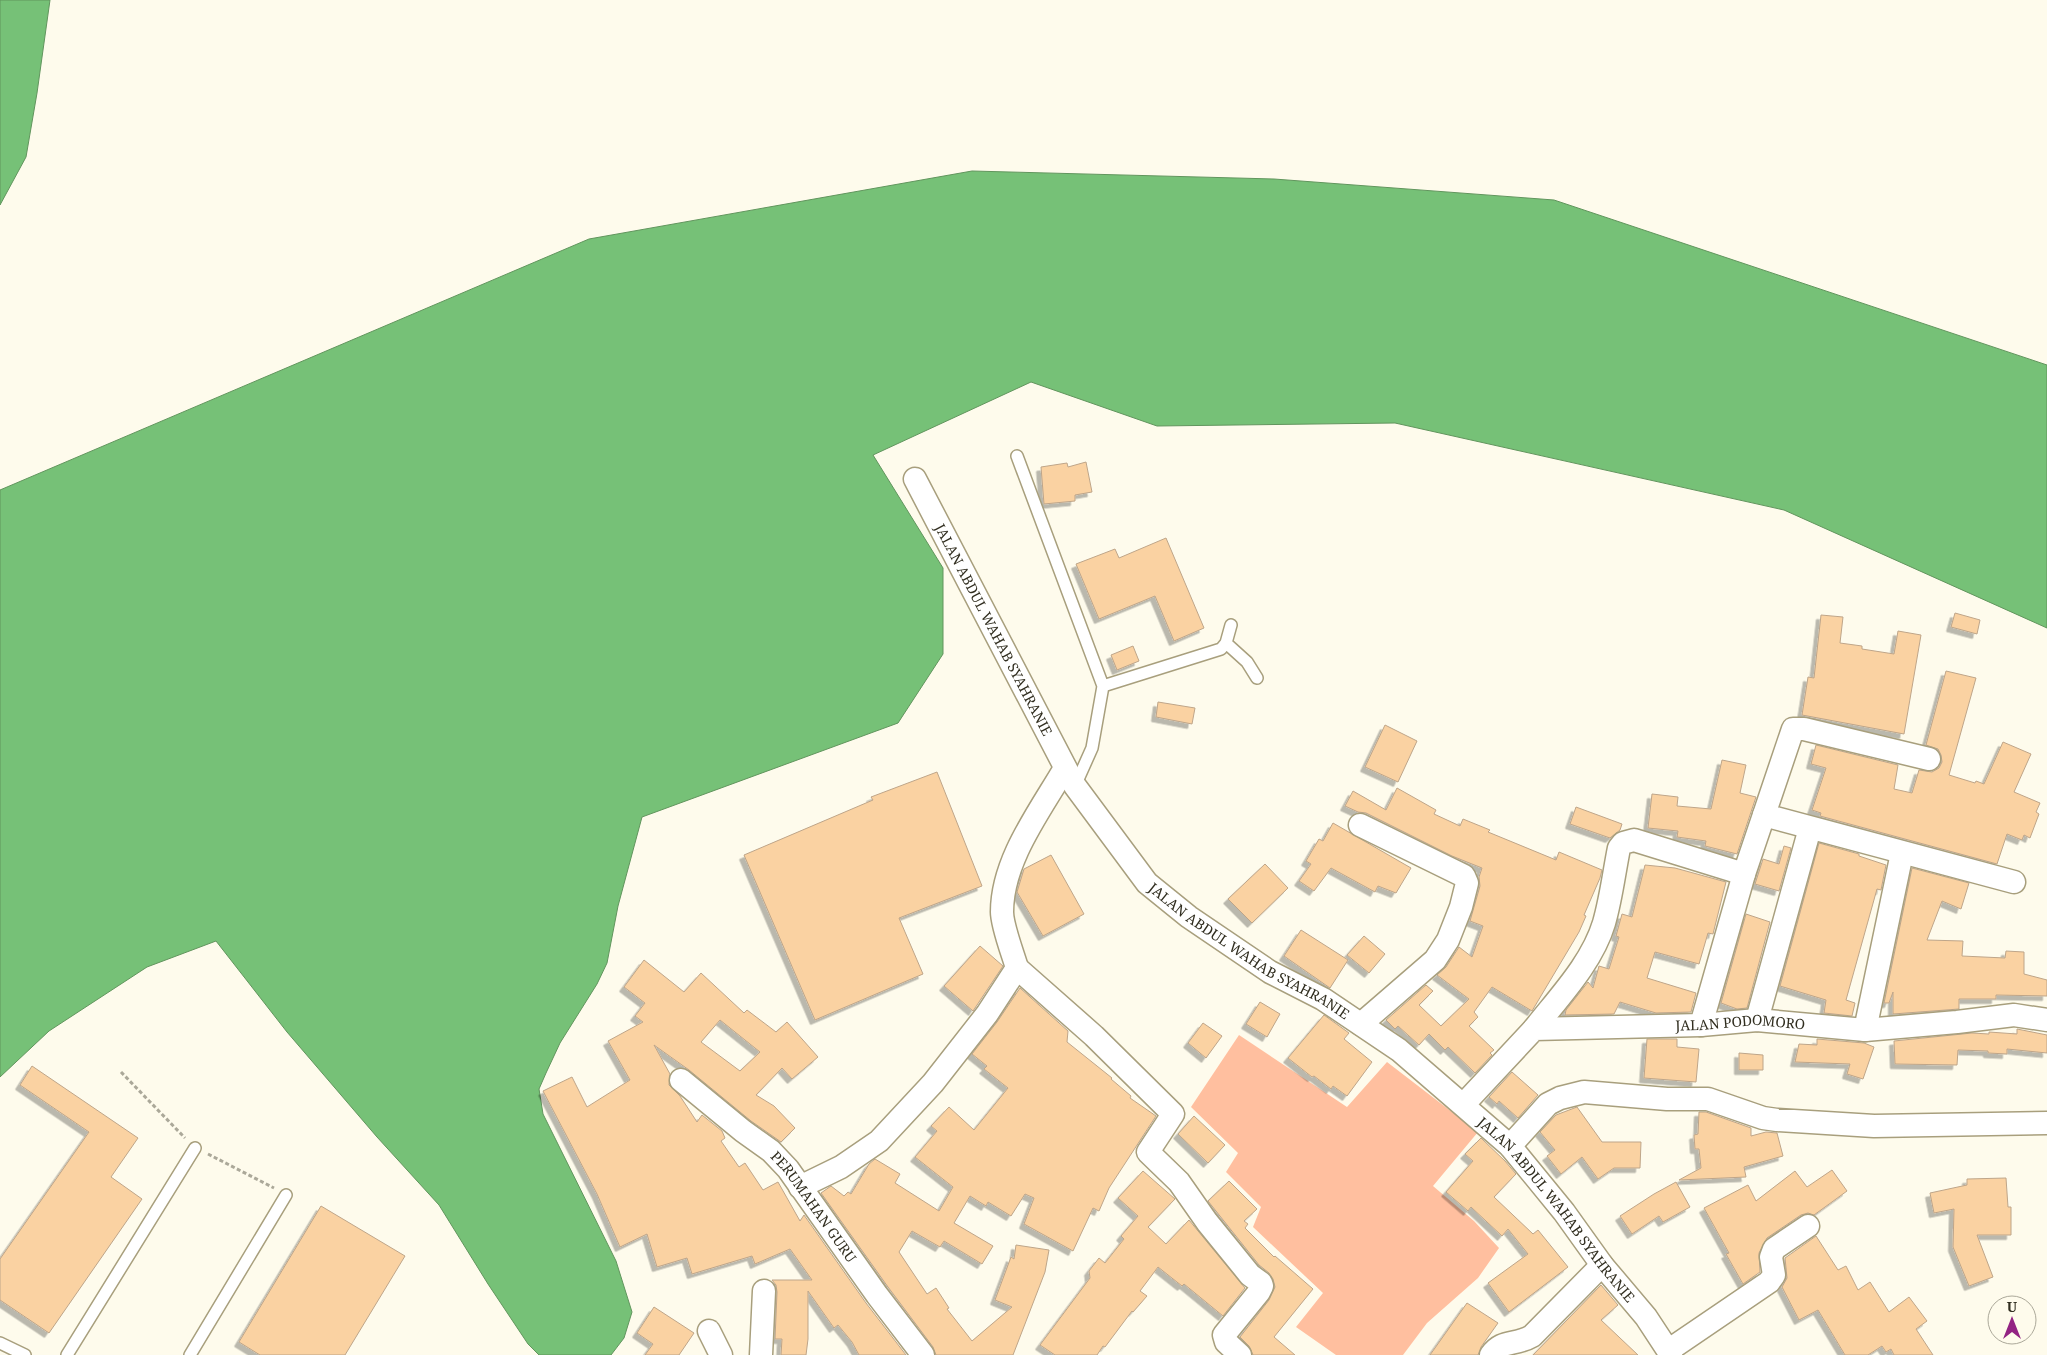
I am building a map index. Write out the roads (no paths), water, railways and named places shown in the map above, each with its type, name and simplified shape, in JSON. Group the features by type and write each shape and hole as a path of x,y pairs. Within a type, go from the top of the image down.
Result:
{"street":[{"name":"JALAN ABDUL WAHAB SYAHRANIE","path":"916,479 1070,778 1147,883 1189,918 1270,972 1323,999 1399,1050 1464,1104 1510,1146 1564,1212 1602,1265 1646,1317 1670,1353"},
{"path":"1701,1024 1744,874 1791,731 1796,728 1929,759"},
{"path":"1070,778 1028,830 1007,880 1002,913 1017,968 1094,1036 1173,1114 1148,1152 1179,1182 1207,1222 1250,1276 1261,1283 1262,1286 1224,1335 1226,1342 1240,1355"},
{"path":"1764,815 2014,882"},
{"path":"1360,825 1464,876 1467,883 1462,907 1448,940 1435,960 1361,1024"},
{"path":"1756,1020 1810,828"},
{"path":"1464,1104 1534,1030 1581,968 1595,945 1604,924 1620,848 1623,843 1634,840 1744,874"},
{"path":"1865,1030 1902,853"},
{"path":"800,1187 841,1166 878,1140 933,1083 987,1014 1017,968"},
{"name":"JALAN PODOMORO","path":"1534,1030 1701,1024 1756,1020 1865,1030 2014,1015 2047,1020"},
{"name":"PERUMAHAN GURU","path":"681,1080 743,1131 771,1151 788,1169 877,1295 923,1355"},
{"path":"1510,1146 1548,1104 1560,1098 1584,1092 1667,1099 1708,1099 1763,1118 1777,1120 1874,1126 2047,1123"},
{"path":"1670,1353 1769,1282 1774,1275 1771,1257 1774,1249 1808,1226"},
{"path":"1490,1355 1500,1345 1523,1341 1532,1336 1602,1265"},
{"path":"760,1355 764,1291"},
{"path":"708,1332 721,1355"}],"lane":[{"path":"1017,456 1103,686 1092,748 1070,778"},
{"path":"1103,686 1221,649 1226,643 1232,625"},
{"path":"1226,643 1247,662 1257,678"},
{"path":"67,1355 195,1148"},
{"path":"190,1355 286,1195"},
{"path":"0,1343 25,1355"}]}
